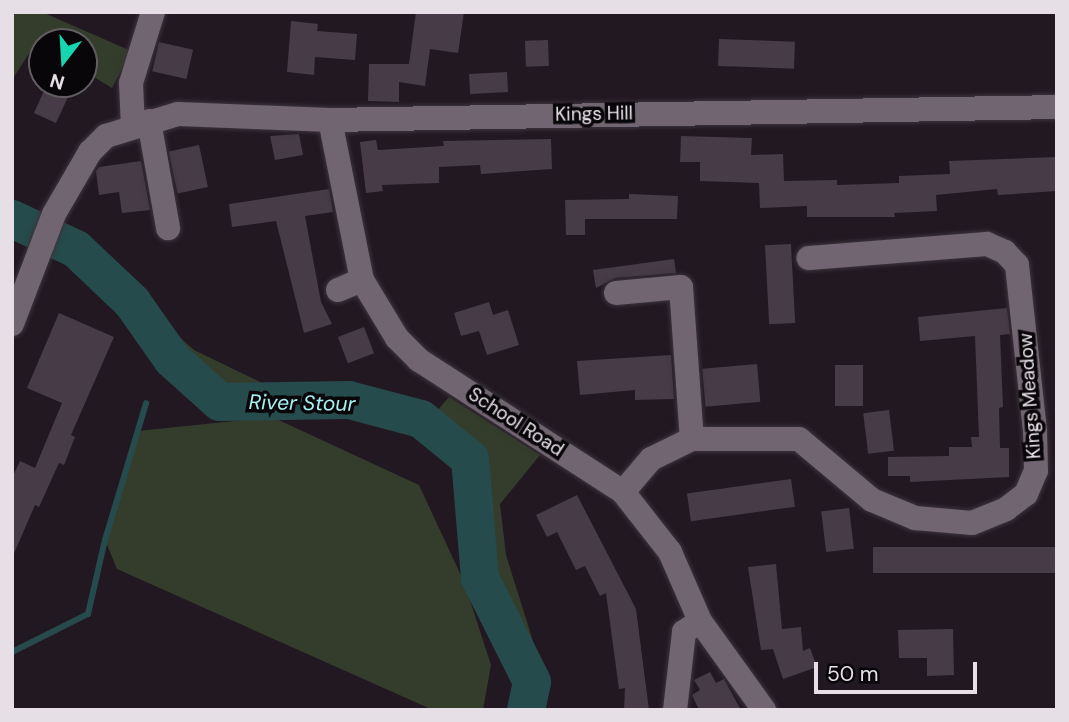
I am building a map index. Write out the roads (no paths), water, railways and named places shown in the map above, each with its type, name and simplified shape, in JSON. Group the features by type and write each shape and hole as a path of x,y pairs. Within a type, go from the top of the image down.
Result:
{"street":[{"path":"153,12 131,83 168,228"},
{"name":"Kings Hill","path":"12,324 37,252 54,214 90,152 106,136 178,114 330,120 1057,107"},
{"name":"School Road","path":"330,120 362,281 397,338 419,360 623,492 670,552 700,621 764,710"},
{"name":"Kings Meadow","path":"623,492 651,459 692,439 800,439 872,499 915,519 972,523 1006,509 1026,494 1036,471 1035,431 1017,265 1005,252 987,244 809,258"},
{"path":"338,289 362,281"},
{"path":"615,293 681,287 692,439"},
{"path":"675,710 684,632 700,621"}],"waterway":[{"name":"River Stour","path":"12,219 76,249 132,302 172,359 220,402 349,400 421,419 470,459 480,578 532,682 526,710"},
{"path":"12,652 88,614 105,540 146,403"}]}
